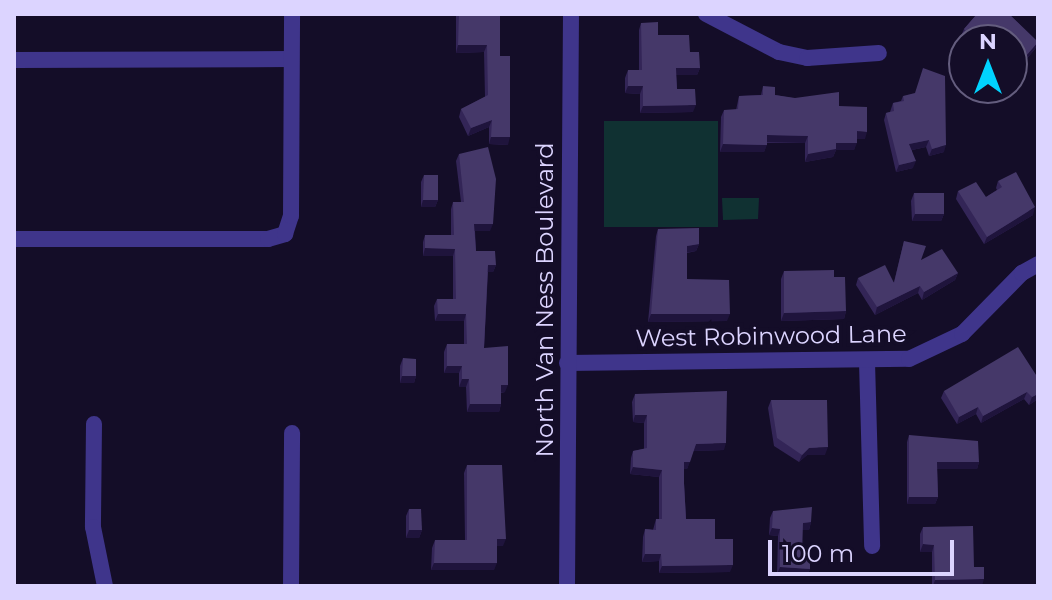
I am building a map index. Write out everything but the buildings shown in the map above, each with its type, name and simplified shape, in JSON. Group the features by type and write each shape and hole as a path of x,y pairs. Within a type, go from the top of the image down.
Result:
{"street":[{"path":"14,239 268,239 285,234 291,216 292,14"},
{"name":"North Van Ness Boulevard","path":"567,586 571,14"},
{"path":"706,14 779,52 807,58 879,53"},
{"path":"14,60 291,59"},
{"name":"West Robinwood Lane","path":"567,363 867,362 909,359 946,345 1038,264"},
{"path":"867,362 872,546"},
{"path":"94,424 93,527 105,586"},
{"path":"291,586 292,433"}],"green space":[{"path":"604,121 718,121 718,227 604,227"},
{"path":"722,198 759,198 758,219 723,220"}]}
